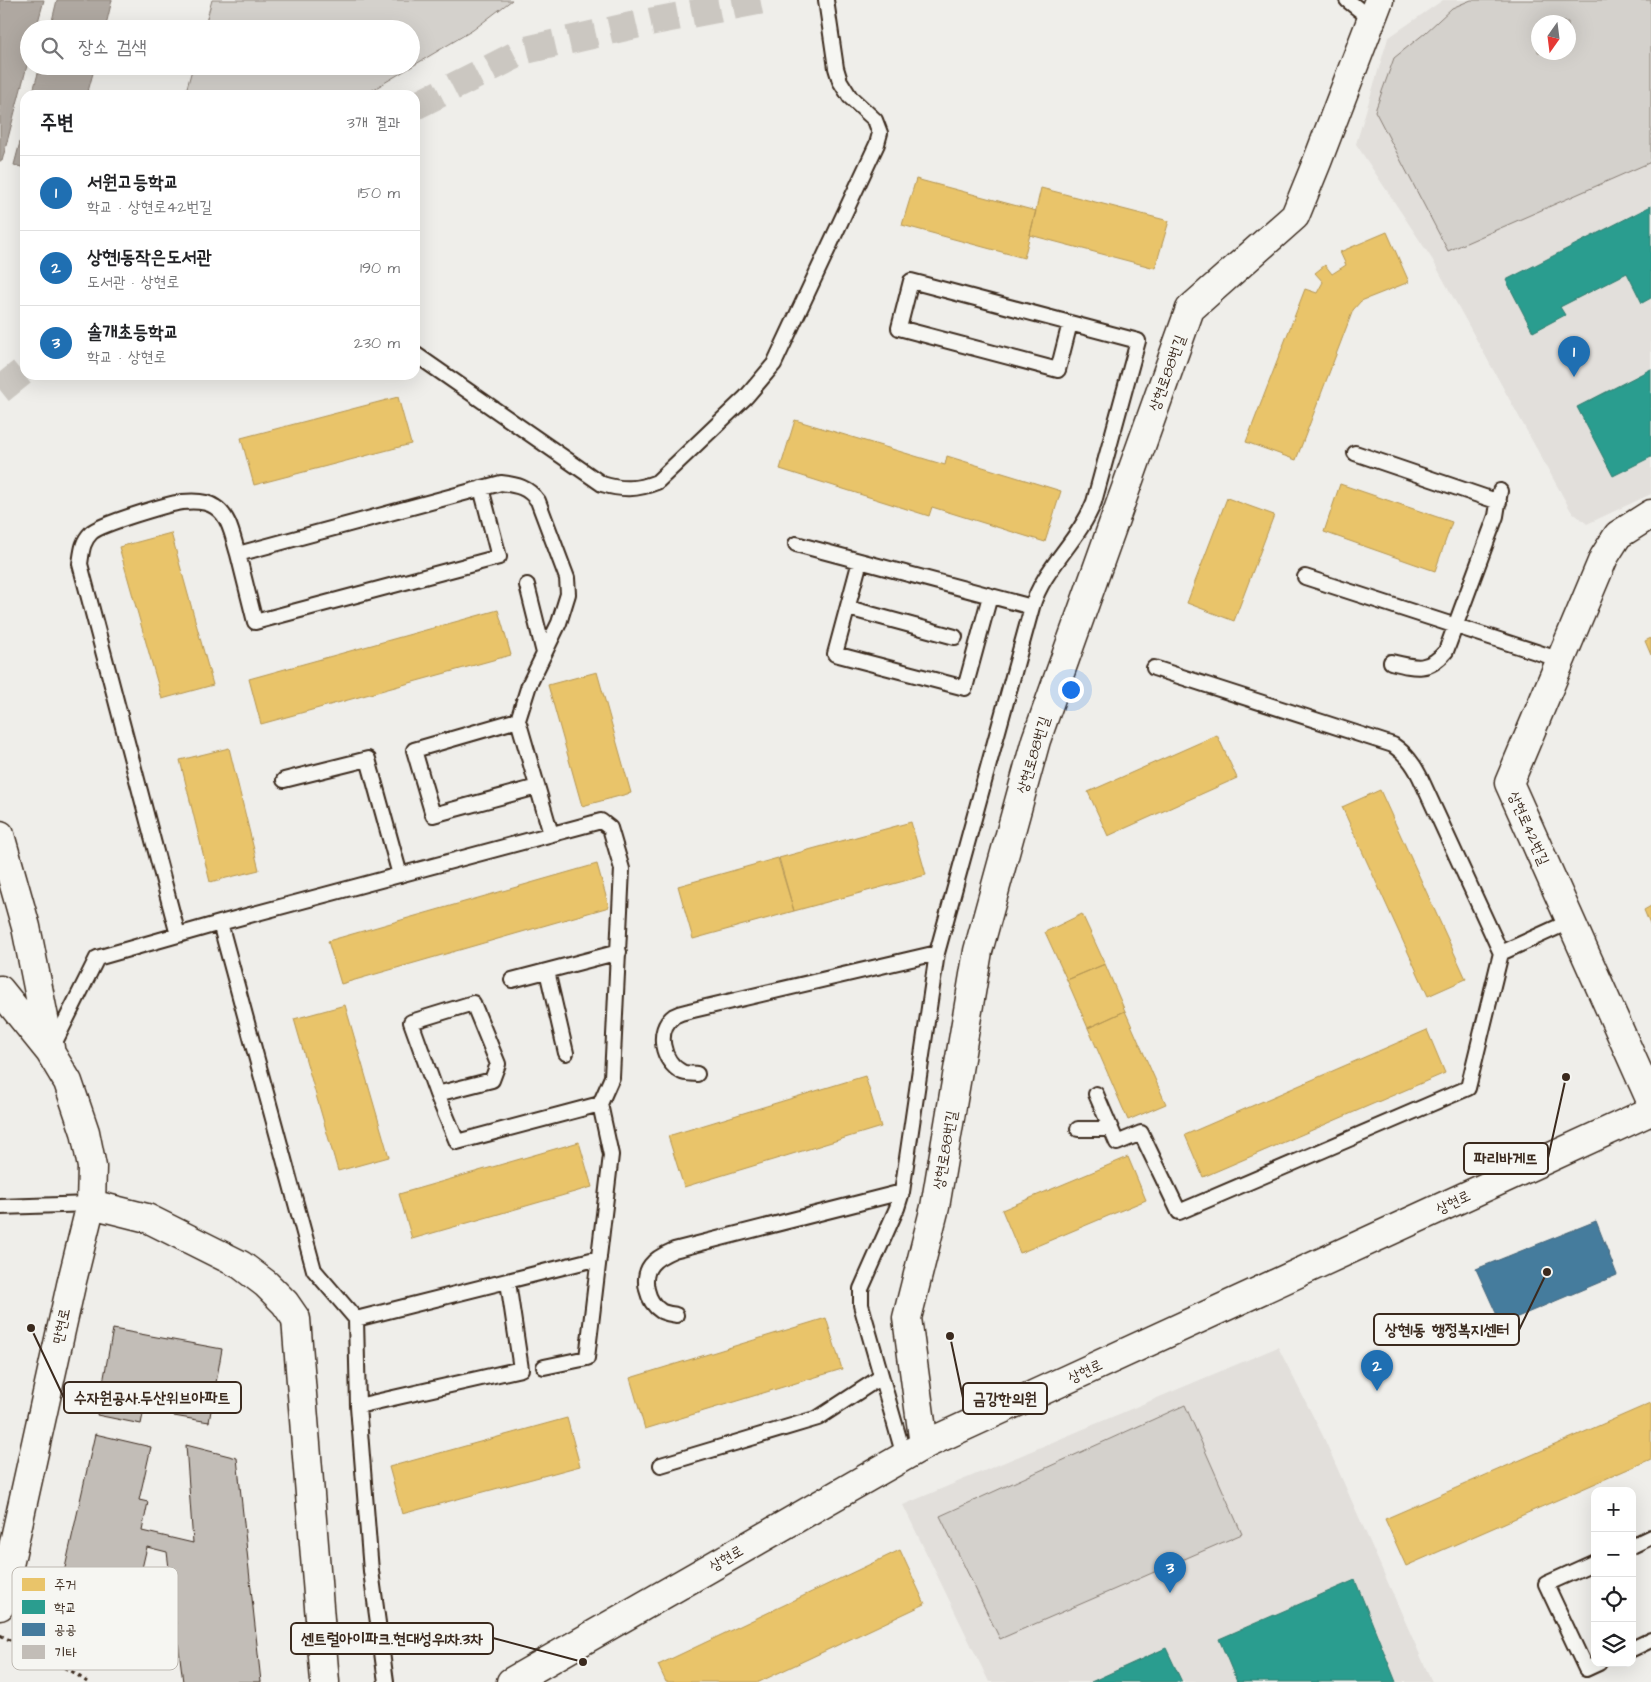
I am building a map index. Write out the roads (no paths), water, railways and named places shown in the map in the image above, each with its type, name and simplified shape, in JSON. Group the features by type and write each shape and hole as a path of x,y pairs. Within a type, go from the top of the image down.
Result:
{"street":[{"path":"1375,9 1398,0"},
{"name":"상현로88번길","path":"914,1450 907,1318 935,1207 978,952 1036,740 1190,309 1295,216 1375,9"},
{"name":"상현로42번길","path":"1651,514 1618,535 1604,557 1509,782 1651,1101"},
{"path":"0,835 26,927 50,1052"},
{"path":"0,990 50,1052"},
{"name":"만현로","path":"0,1606 70,1285 91,1204 92,1167 85,1132 68,1082 50,1052"},
{"name":"상현로","path":"511,1682 914,1450 1651,1110"},
{"path":"91,1204 147,1218 242,1265 266,1284 285,1303 296,1320 325,1682"}],"lane":[{"path":"420,357 602,484 618,489 632,490 644,488 657,482 746,397 774,364 877,144 880,133 875,120 850,97 840,81 836,68 826,0"},
{"path":"1347,0 1375,9"},
{"path":"914,1450 881,1376 861,1305 861,1289 897,1208 902,1192 936,953 1032,607 1041,583 1088,518 1138,341 1070,323 911,281 899,328 1058,370 1070,323"},
{"path":"1355,453 1500,497 1496,516 1446,651 1439,660 1424,667 1411,667 1391,662"},
{"path":"238,554 501,483 516,485 531,492 538,501 566,578 568,594 559,623 529,685 518,720 552,834"},
{"path":"178,935 80,564 84,541 93,531 106,524 181,502 202,502 215,507 225,517 238,554 255,622 499,557 481,488"},
{"path":"796,544 1032,607"},
{"path":"860,561 835,654 964,688 990,596"},
{"path":"1306,577 1560,660"},
{"path":"527,585 544,653"},
{"path":"848,608 955,637"},
{"path":"1096,1094 1117,1143 1141,1133 1178,1212 1468,1088 1501,953 1420,777 1405,753 1393,745 1154,668"},
{"path":"518,720 414,750 433,816 537,787"},
{"path":"284,780 368,758 400,875"},
{"path":"50,1052 97,958 600,820 610,828 622,869 612,1076 600,1104 611,1154 587,1358 544,1367"},
{"path":"1501,953 1571,921"},
{"path":"220,923 314,1270 356,1320 358,1406 371,1571 386,1682"},
{"path":"512,980 618,952"},
{"path":"697,1074 682,1072 672,1064 664,1052 662,1038 665,1026 674,1016 936,953"},
{"path":"547,971 566,1053"},
{"path":"438,1094 492,1080 498,1064 473,1003 411,1022 438,1094 458,1142 600,1104"},
{"path":"1078,1130 1111,1129"},
{"path":"676,1315 661,1311 650,1300 646,1287 647,1275 651,1264 664,1254 902,1192"},
{"path":"0,1207 91,1204"},
{"path":"356,1320 599,1258"},
{"path":"358,1406 521,1369 508,1282"},
{"path":"660,1466 818,1418 881,1376"},
{"path":"1636,1544 1651,1538"},
{"path":"1591,1564 1546,1584 1586,1669 1591,1667"},
{"path":"1636,1647 1651,1640"}],"tunnel":[{"path":"420,103 526,50 644,23 763,0"},
{"path":"0,390 20,374"}],"place":[{"name":"서원고등학교","path":"1574,377"},
{"name":"파리바게뜨","path":"1566,1077"},
{"name":"상현1동 행정복지센터","path":"1547,1272"},
{"name":"수자원공사.두산위브아파트","path":"31,1328"},
{"name":"금강한의원","path":"950,1336"},
{"name":"상현1동작은도서관","path":"1377,1391"},
{"name":"솔개초등학교","path":"1170,1593"},
{"name":"센트럴아이파크.현대성우1차.3차","path":"583,1662"}]}
